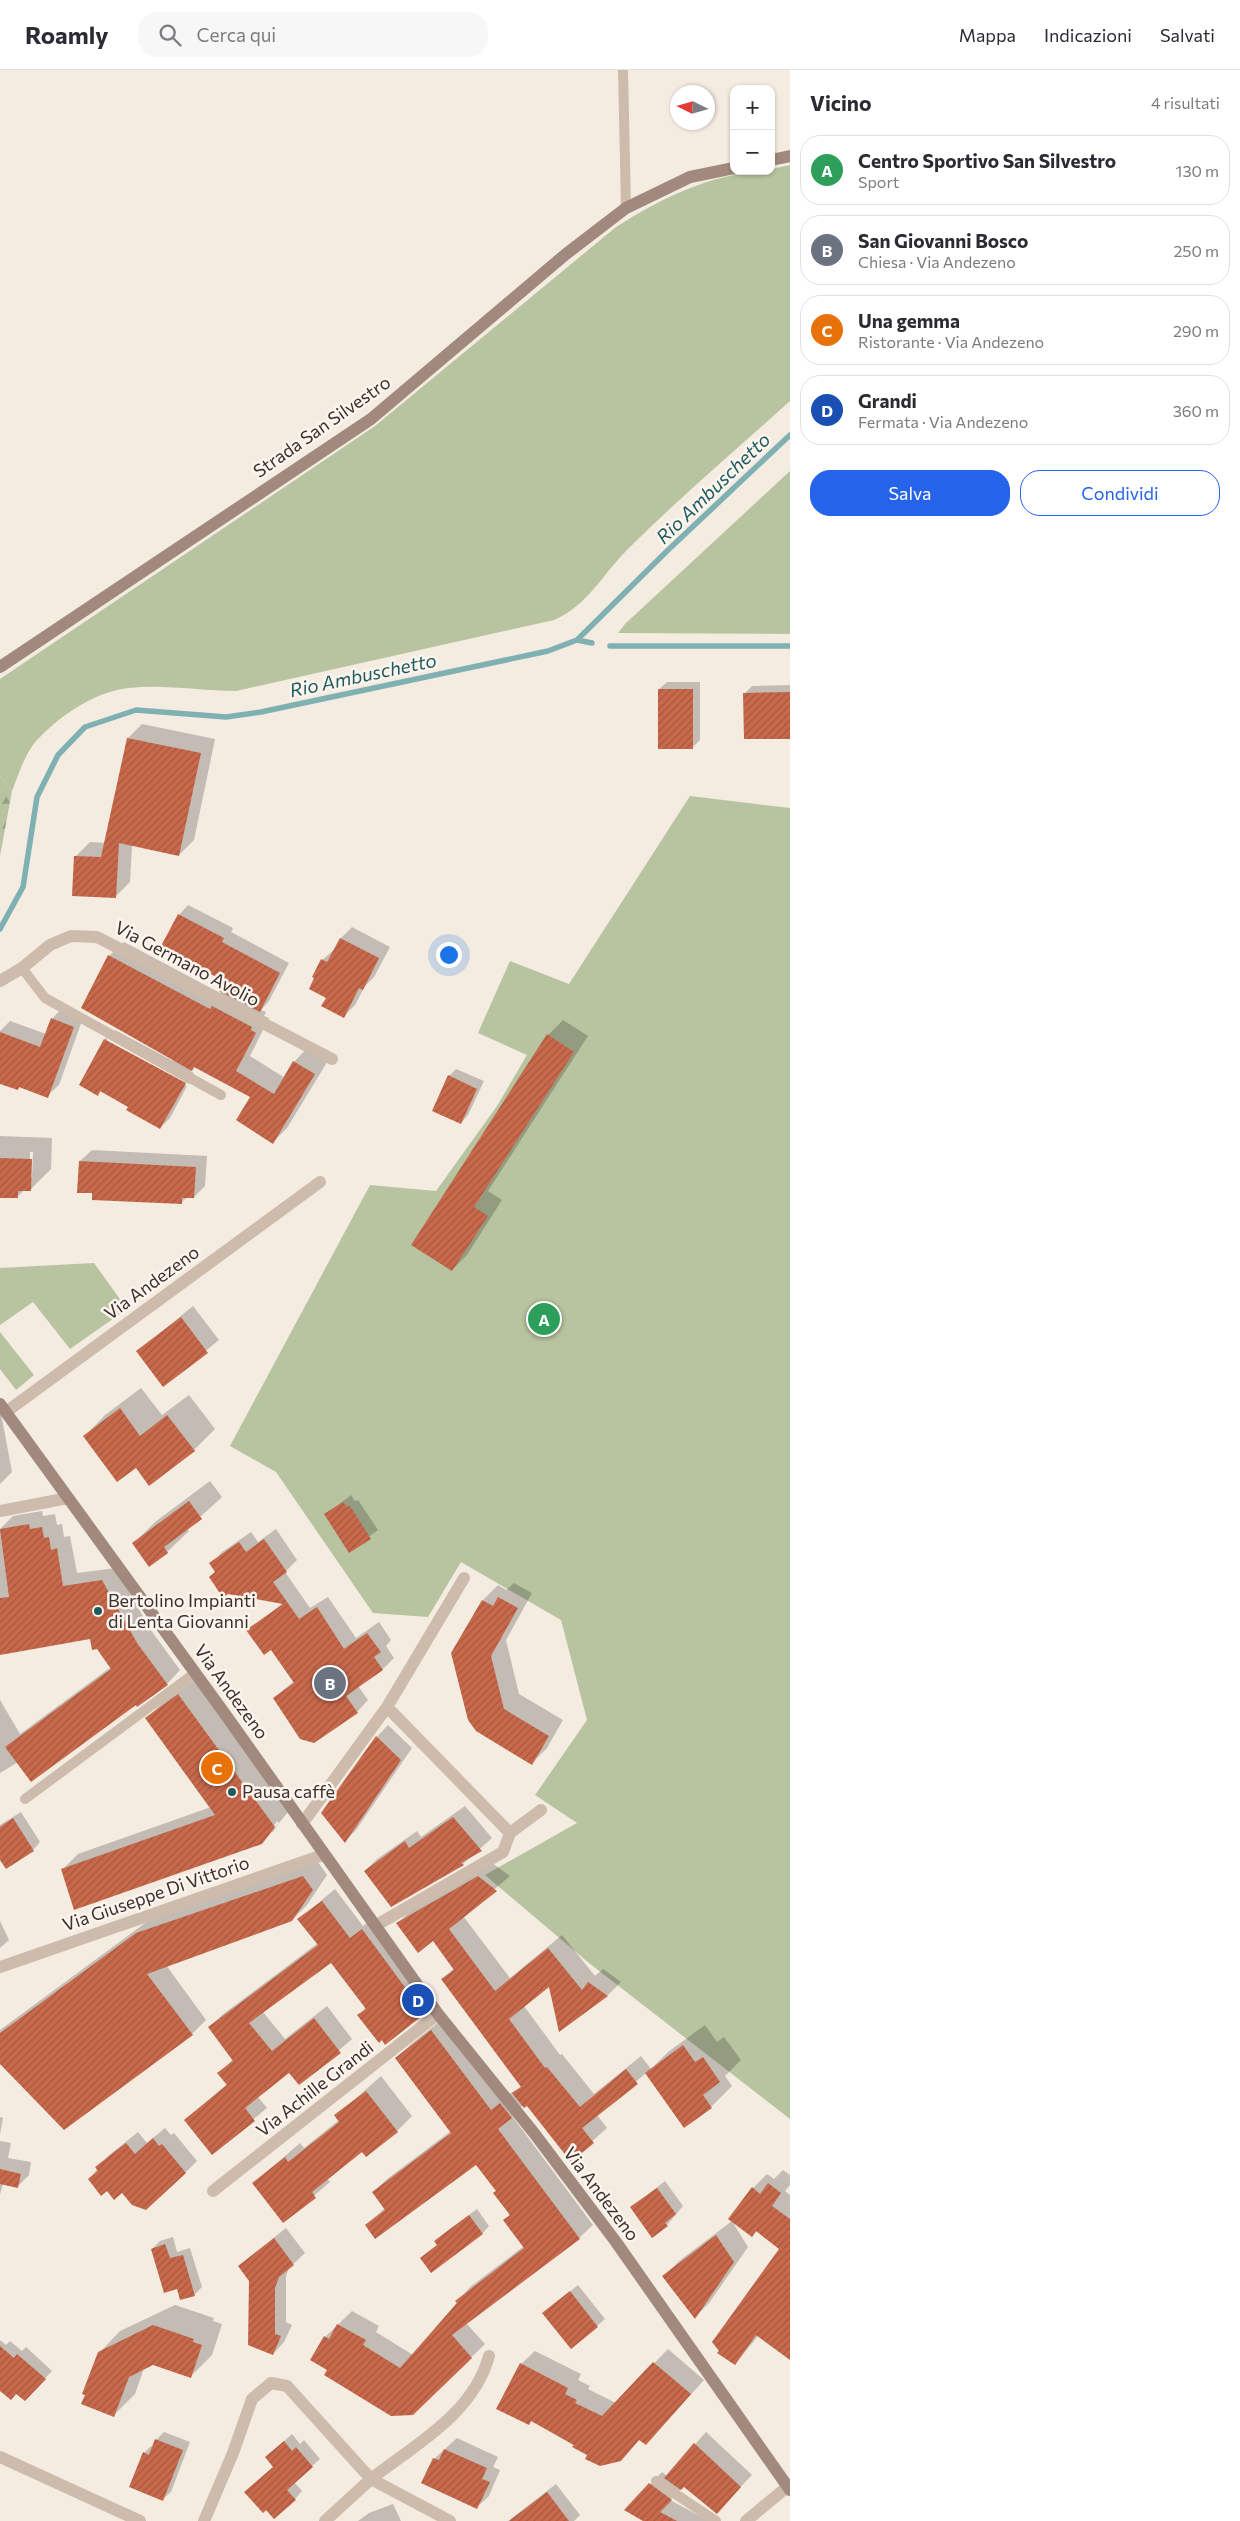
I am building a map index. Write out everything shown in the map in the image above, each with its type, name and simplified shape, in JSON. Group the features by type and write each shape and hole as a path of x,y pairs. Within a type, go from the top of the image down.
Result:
{"main road":[{"path":"775,159 790,156"},
{"name":"Strada San Silvestro","path":"0,667 371,419 566,254 626,208 690,177 730,169"},
{"name":"Via Andezeno","path":"3,1408 196,1673 323,1855 438,2014 534,2133 616,2242 789,2488"}],"street":[{"name":"Via Germano Avolio","path":"0,981 22,968 50,944 71,936 97,937 332,1060"},
{"name":"Via Andezeno","path":"3,1408 320,1182"},
{"path":"0,1511 68,1498"},
{"path":"302,1824 388,1707 464,1578"},
{"path":"388,1707 510,1833"},
{"path":"375,1926 503,1852 510,1833 541,1810"},
{"name":"Via Giuseppe Di Vittorio","path":"0,1967 323,1855"},
{"name":"Via Achille Grandi","path":"213,2191 438,2014"},
{"path":"325,2521 371,2479 457,2412 469,2399 489,2356"},
{"path":"204,2521 233,2454 252,2399 272,2383 287,2386 371,2479 450,2521"},
{"path":"0,2456 140,2521"},
{"path":"746,2521 789,2488"}],"lane":[{"path":"623,70 626,208"},
{"path":"22,968 44,998 221,1095"},
{"path":"25,1799 196,1673"},
{"path":"656,2481 716,2521"}],"green space":[{"path":"790,165 790,401 687,493 627,550 576,607 554,620 236,691 156,687 117,690 81,705 49,728 31,748 23,762 12,791 0,776 0,679 375,426 616,227 651,206 690,188 735,175 775,175 775,168"},
{"path":"790,471 790,634 618,633 625,624"},
{"path":"0,776 12,791 0,856"},
{"path":"690,796 790,808 790,2119 589,1963 485,1875 577,1823 535,1795 587,1720 561,1620 461,1562 428,1617 373,1613 276,1472 230,1446 370,1185 436,1191 497,1106 527,1055 478,1033 510,961 569,984"},
{"path":"94,1263 127,1309 70,1349 33,1302 0,1325 0,1268"},
{"path":"0,1332 34,1375 16,1390 0,1369"}],"building":[{"path":"658,689 693,689 693,749 658,749"},
{"path":"790,692 790,739 744,739 743,693"},
{"path":"127,738 201,753 179,856 119,843 116,898 72,896 74,856 101,857"},
{"path":"178,914 224,938 222,942 280,973 260,1012 219,991 224,981 160,948"},
{"path":"340,938 379,958 363,990 359,988 344,1018 321,1006 326,998 309,989 314,978 312,977 321,959 327,962"},
{"path":"108,955 210,1009 212,1006 252,1027 251,1030 256,1033 236,1071 274,1094 293,1061 315,1074 273,1144 236,1120 250,1097 194,1067 192,1071 81,1008"},
{"path":"51,1018 74,1027 48,1098 19,1087 18,1090 0,1084 0,1032 40,1047"},
{"path":"547,1034 574,1052 474,1207 488,1216 452,1271 411,1245"},
{"path":"104,1039 186,1083 160,1129 126,1110 128,1107 100,1091 98,1096 79,1085"},
{"path":"448,1075 477,1089 461,1124 432,1111"},
{"path":"0,1158 32,1159 31,1191 18,1191 18,1198 0,1198"},
{"path":"79,1161 196,1167 194,1198 182,1198 182,1204 92,1200 92,1193 77,1193"},
{"path":"181,1317 208,1353 163,1387 136,1351"},
{"path":"120,1408 140,1436 167,1415 195,1451 149,1486 136,1468 117,1482 83,1436"},
{"path":"189,1501 202,1519 164,1547 168,1553 149,1567 132,1543"},
{"path":"343,1502 347,1507 350,1506 371,1539 349,1553 324,1514"},
{"path":"29,1524 30,1529 42,1527 44,1538 49,1537 51,1550 57,1548 63,1586 102,1580 137,1643 168,1685 137,1707 136,1705 31,1782 5,1747 111,1669 97,1649 92,1650 90,1639 0,1655 0,1598 9,1597 0,1529"},
{"path":"264,1539 287,1572 273,1582 299,1619 317,1607 344,1649 367,1633 381,1652 374,1657 383,1670 346,1696 358,1713 314,1743 300,1739 273,1698 294,1683 271,1650 264,1655 246,1630 283,1604 228,1594 223,1598 209,1577 215,1572 209,1563 239,1542 246,1552"},
{"path":"498,1597 518,1608 491,1656 504,1709 549,1736 532,1765 476,1731 468,1720 451,1653 482,1600 493,1606"},
{"path":"178,1694 275,1827 262,1844 74,1910 61,1869 215,1815 145,1718"},
{"path":"376,1736 401,1760 345,1843 321,1813"},
{"path":"453,1817 482,1851 461,1863 464,1865 391,1907 364,1871 405,1841 409,1848"},
{"path":"13,1818 34,1851 6,1869 0,1860 0,1827"},
{"path":"303,1876 313,1890 292,1921 147,1974 193,2035 64,2130 0,2064 0,2033 136,1933"},
{"path":"478,1876 497,1891 449,1929 495,1991 548,1948 582,1990 588,1982 608,1996 559,2032 549,1987 509,2019 545,2068 547,2067 580,2107 626,2069 638,2084 582,2128 594,2143 571,2162 527,2106 524,2108 512,2093 521,2087 441,1979 454,1970 433,1941 418,1953 396,1923"},
{"path":"322,1901 350,1938 362,1929 421,2009 418,2012 422,2016 385,2045 382,2040 379,2043 357,2015 366,2009 331,1963 249,2023 272,2051 314,2018 341,2053 299,2085 289,2073 245,2108 255,2121 212,2155 184,2120 227,2085 217,2073 233,2061 208,2027 318,1945 297,1919"},
{"path":"431,2030 491,2110 500,2103 512,2118 498,2129 580,2239 452,2335 472,2358 413,2415 391,2416 324,2375 327,2370 310,2360 324,2336 329,2339 337,2324 366,2340 363,2345 400,2368 457,2303 455,2301 524,2248 503,2220 510,2215 493,2193 496,2191 476,2165 375,2239 365,2225 385,2210 372,2192 451,2133 395,2058"},
{"path":"683,2045 695,2062 703,2057 720,2082 703,2095 712,2108 684,2128 645,2073"},
{"path":"366,2091 398,2132 366,2157 362,2152 312,2192 316,2198 283,2223 252,2183 285,2157 288,2162 339,2122 334,2115"},
{"path":"153,2138 159,2146 162,2144 186,2173 146,2210 132,2205 122,2193 114,2200 107,2191 101,2196 88,2179 98,2171 95,2167 126,2143 135,2154"},
{"path":"0,2169 21,2174 18,2188 0,2184"},
{"path":"768,2183 781,2193 772,2206 790,2219 790,2360 756,2335 735,2365 717,2353 719,2351 712,2342 779,2249 756,2231 752,2237 728,2219 752,2187 760,2194"},
{"path":"657,2188 676,2214 665,2223 668,2226 652,2238 630,2207"},
{"path":"469,2215 483,2234 431,2273 420,2258 437,2245 434,2241"},
{"path":"716,2235 734,2262 695,2319 662,2276"},
{"path":"274,2238 294,2265 279,2277 275,2288 275,2334 281,2336 273,2355 248,2345 249,2281 238,2266"},
{"path":"165,2244 170,2258 183,2255 195,2296 180,2300 177,2289 164,2293 151,2249"},
{"path":"570,2291 598,2327 571,2349 542,2313"},
{"path":"153,2325 194,2339 193,2342 202,2345 191,2378 153,2365 129,2377 114,2417 81,2404 85,2395 82,2394 98,2352"},
{"path":"0,2346 14,2358 17,2354 46,2379 25,2401 16,2394 11,2400 0,2391"},
{"path":"653,2362 691,2394 646,2445 639,2440 621,2461 600,2466 585,2459 587,2455 572,2447 574,2445 531,2421 529,2425 496,2409 520,2363 568,2388 565,2394 577,2400 575,2403 602,2416"},
{"path":"155,2439 183,2450 163,2501 129,2487 143,2452 149,2455"},
{"path":"284,2441 292,2451 296,2447 313,2467 287,2490 296,2500 274,2519 266,2510 263,2513 244,2492 273,2467 265,2457"},
{"path":"694,2443 741,2487 717,2514 684,2487 681,2490 664,2478"},
{"path":"444,2449 487,2468 482,2479 490,2482 477,2509 421,2483 433,2458 439,2460"},
{"path":"649,2483 672,2500 660,2512 677,2521 643,2521 624,2510"},
{"path":"547,2492 569,2521 509,2521"}],"waterway":[{"name":"Rio Ambuschetto","path":"0,929 23,887 37,797 58,755 85,727 136,710 226,717 261,712 548,651 577,640 668,550 790,435"},
{"path":"577,640 592,643"},
{"path":"610,646 790,646"}],"place":[{"name":"Centro Sportivo San Silvestro","path":"544,1319"},
{"name":"Bertolino Impianti di Lenta Giovanni","path":"98,1611"},
{"name":"San Giovanni Bosco","path":"330,1683"},
{"name":"Una gemma","path":"217,1768"},
{"name":"Pausa caffè","path":"232,1792"},
{"name":"Grandi","path":"418,2000"}]}
